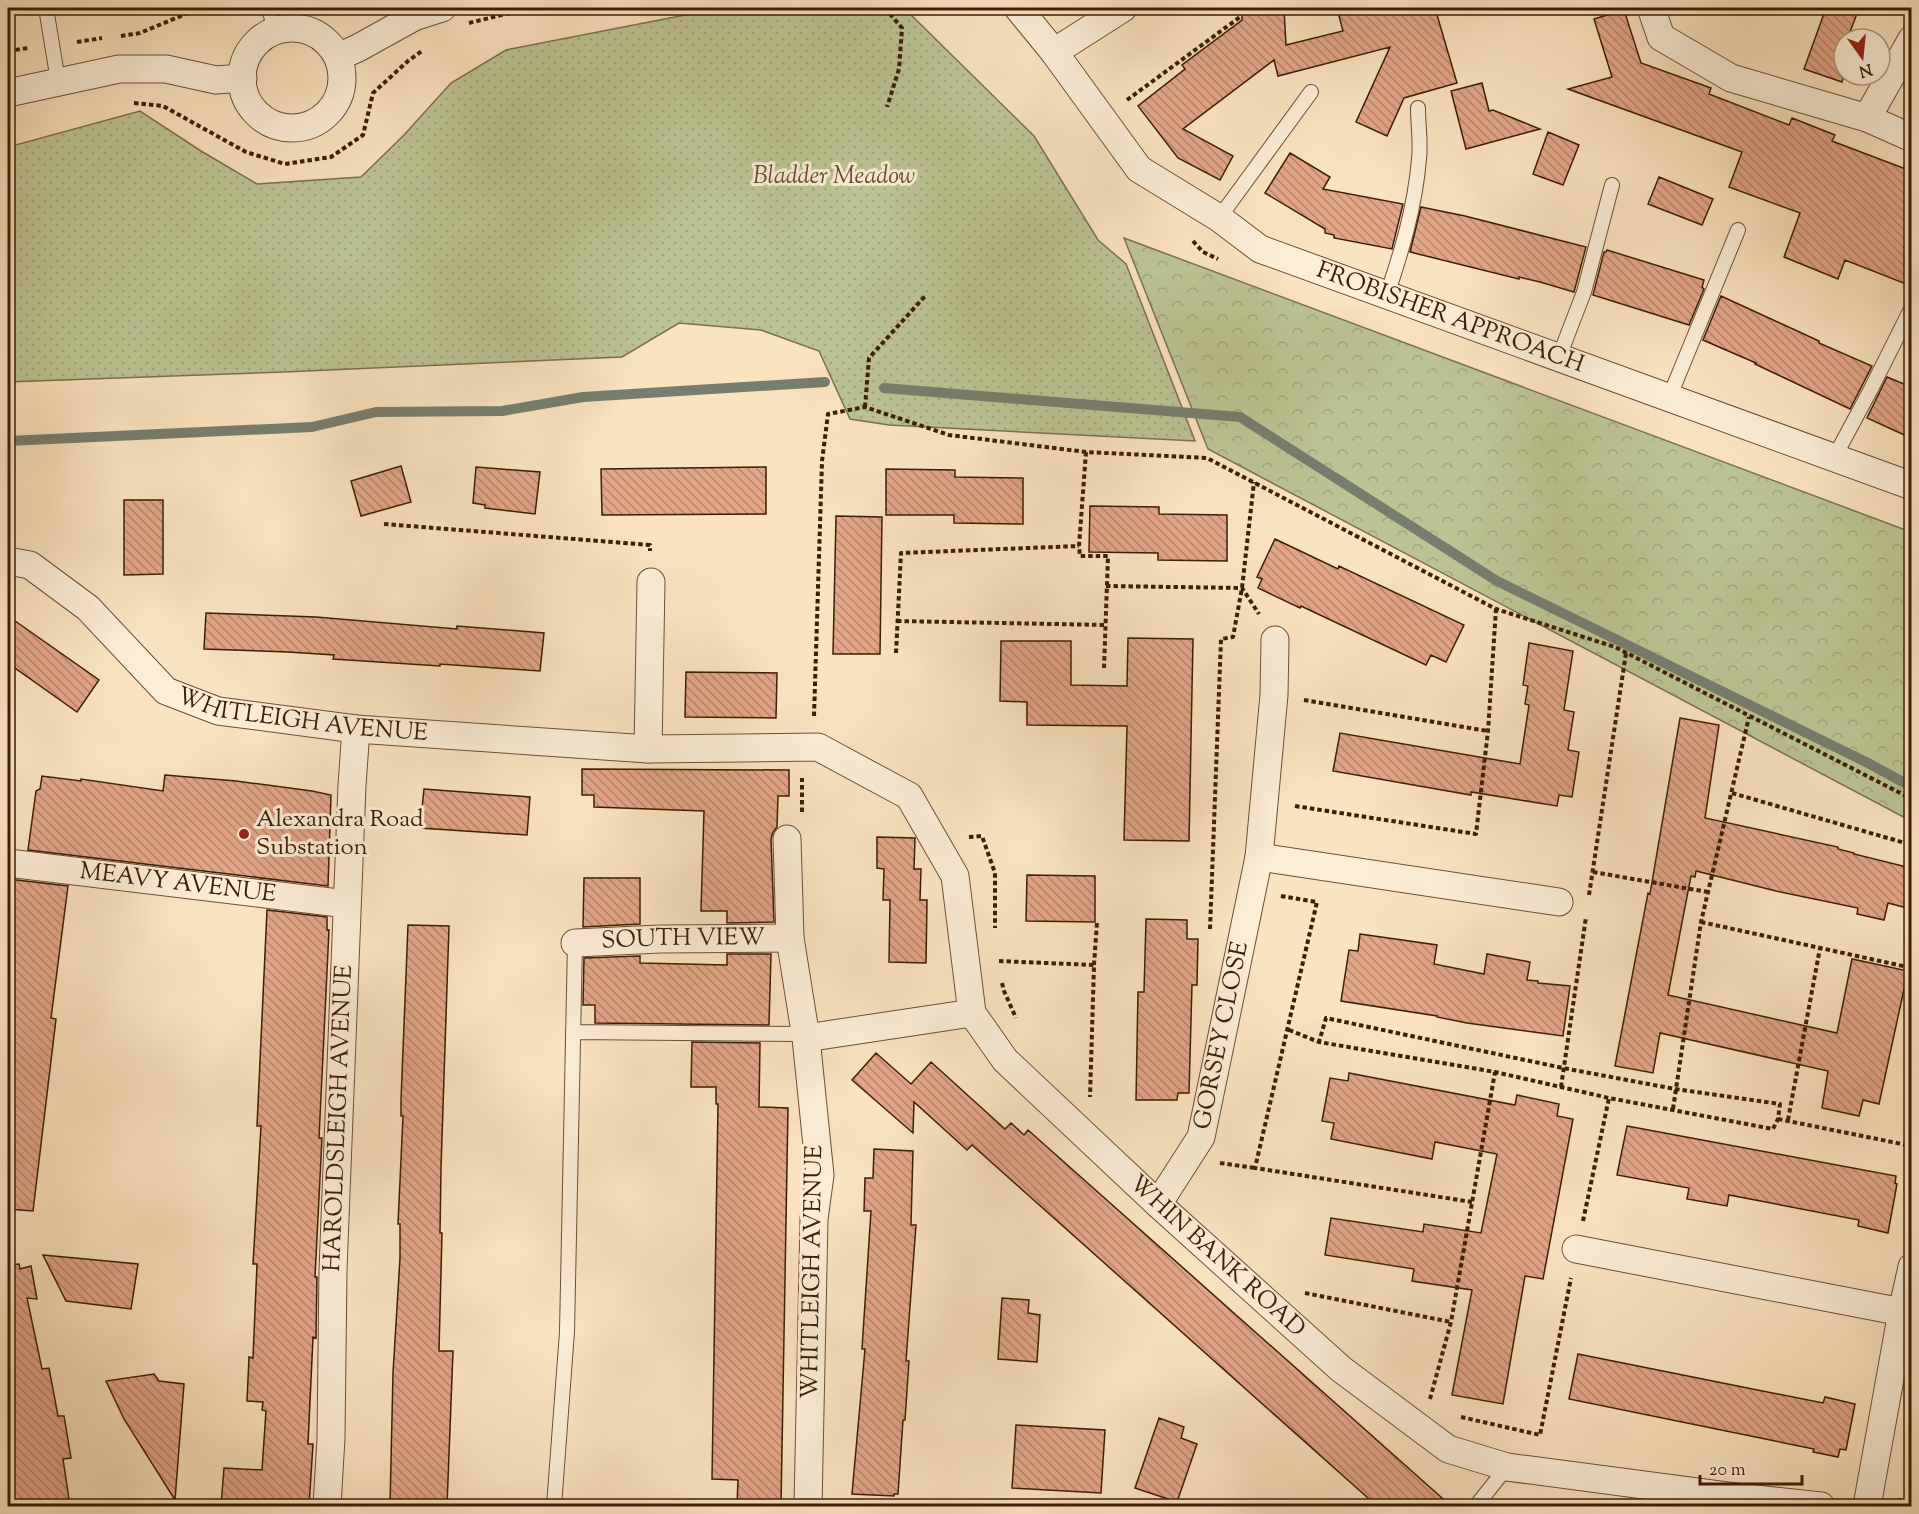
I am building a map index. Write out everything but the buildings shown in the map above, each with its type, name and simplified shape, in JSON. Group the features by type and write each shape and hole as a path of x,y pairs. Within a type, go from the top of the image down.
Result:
{"street":[{"name":"FROBISHER APPROACH","path":"1018,8 1139,169 1220,218 1260,249 1911,486"},
{"path":"1053,52 1123,8"},
{"path":"1651,8 1661,37 1731,78 1867,118 1911,138"},
{"path":"338,57 414,16 450,16"},
{"path":"272,19 282,29 308,30 321,36 331,45 342,70 339,97 332,108 322,118 297,128 270,122 259,115 250,104 245,92 244,65 249,52 269,34 272,19"},
{"path":"1867,118 1911,39"},
{"path":"8,93 119,69 166,69 216,80 243,78"},
{"name":"WHITLEIGH AVENUE","path":"8,561 30,565 88,608 166,691 218,711 356,729 648,748 810,747"},
{"path":"648,748 651,582"},
{"name":"GORSEY CLOSE","path":"1158,1204 1201,1137 1259,857 1274,695 1275,640"},
{"name":"HAROLDSLEIGH AVENUE","path":"327,1506 331,1438 333,1270 346,904 356,729"},
{"name":"WHIN BANK ROAD","path":"810,747 909,796 955,876 972,1012 1005,1060 1158,1204 1341,1369 1394,1409 1448,1449 1508,1467 1726,1501 1821,1506"},
{"name":"WHITLEIGH AVENUE","path":"787,839 790,938 806,1036 820,1175 814,1219 808,1506"},
{"path":"1259,857 1558,902"},
{"name":"MEAVY AVENUE","path":"8,863 346,904"},
{"name":"SOUTH VIEW","path":"574,942 790,938"},
{"path":"806,1036 972,1012"},
{"path":"1576,1250 1902,1312"},
{"path":"1866,1506 1911,1267"}],"lane":[{"path":"46,8 58,81"},
{"path":"1220,218 1311,92"},
{"path":"1387,295 1406,239 1413,209 1420,157 1418,108"},
{"path":"1559,357 1584,292 1612,184"},
{"path":"1669,398 1738,230"},
{"path":"1834,458 1911,307"},
{"path":"554,1506 567,1332 574,942"},
{"path":"573,1032 806,1036"},
{"path":"1476,1506 1508,1467"}],"path":[{"path":"118,36 140,33 200,8"},
{"path":"450,16 530,8"},
{"path":"885,8 902,28 899,69 887,107"},
{"path":"1102,118 1240,17 1239,8"},
{"path":"8,51 107,38"},
{"path":"163,106 246,152 285,164 331,157 363,135 373,93 408,61 425,49"},
{"path":"865,408 869,358 926,295"},
{"path":"815,697 822,461 828,414 865,408 950,435 1086,452 1207,458 1496,609 1615,647 1911,799"},
{"path":"1086,452 1079,546 1080,556 1108,555 1104,668"},
{"path":"1210,930 1221,639 1235,638 1254,482"},
{"path":"384,524 650,544 651,582"},
{"path":"896,653 901,553 1079,546"},
{"path":"1106,586 1242,588"},
{"path":"1263,802 1476,834 1488,731 1496,609"},
{"path":"897,621 1105,625"},
{"path":"1589,900 1626,653"},
{"path":"1274,695 1488,731"},
{"path":"1672,1109 1701,922 1749,717"},
{"path":"787,839 802,811 810,747"},
{"path":"1732,793 1911,845"},
{"path":"934,839 982,836 995,873 995,937"},
{"path":"1593,872 1708,892"},
{"path":"1317,902 1255,1168 1472,1202"},
{"path":"1561,1087 1587,909"},
{"path":"1082,1096 1090,1104 1097,922"},
{"path":"1701,922 1911,969"},
{"path":"1788,1120 1820,948"},
{"path":"1000,970 999,961 1094,965"},
{"path":"1002,981 1017,1022"},
{"path":"1289,1030 1319,1042 1495,1072 1610,1098 1773,1129 1778,1119 1780,1104 1675,1089 1563,1068 1326,1018 1319,1042"},
{"path":"1429,1402 1451,1323 1495,1072"},
{"path":"1460,1417 1540,1435 1576,1250 1610,1098"},
{"path":"1778,1119 1911,1146"},
{"path":"1305,1293 1451,1323"}],"green space":[{"name":"Bladder Meadow","path":"721,8 904,8 1034,136 1098,240 1126,264 1195,441 889,425 850,419 819,351 761,330 679,323 622,357 8,382 8,147 140,111 257,184 361,177 404,135 451,83 506,50"},
{"path":"1124,238 1911,532 1911,821 1208,449"}],"waterway":[{"path":"8,441 312,427 376,412 502,411 583,397 825,382"},
{"path":"884,388 1240,417 1497,581 1868,763 1912,787"}],"place":[{"name":"Alexandra Road Substation","path":"244,834"}]}
